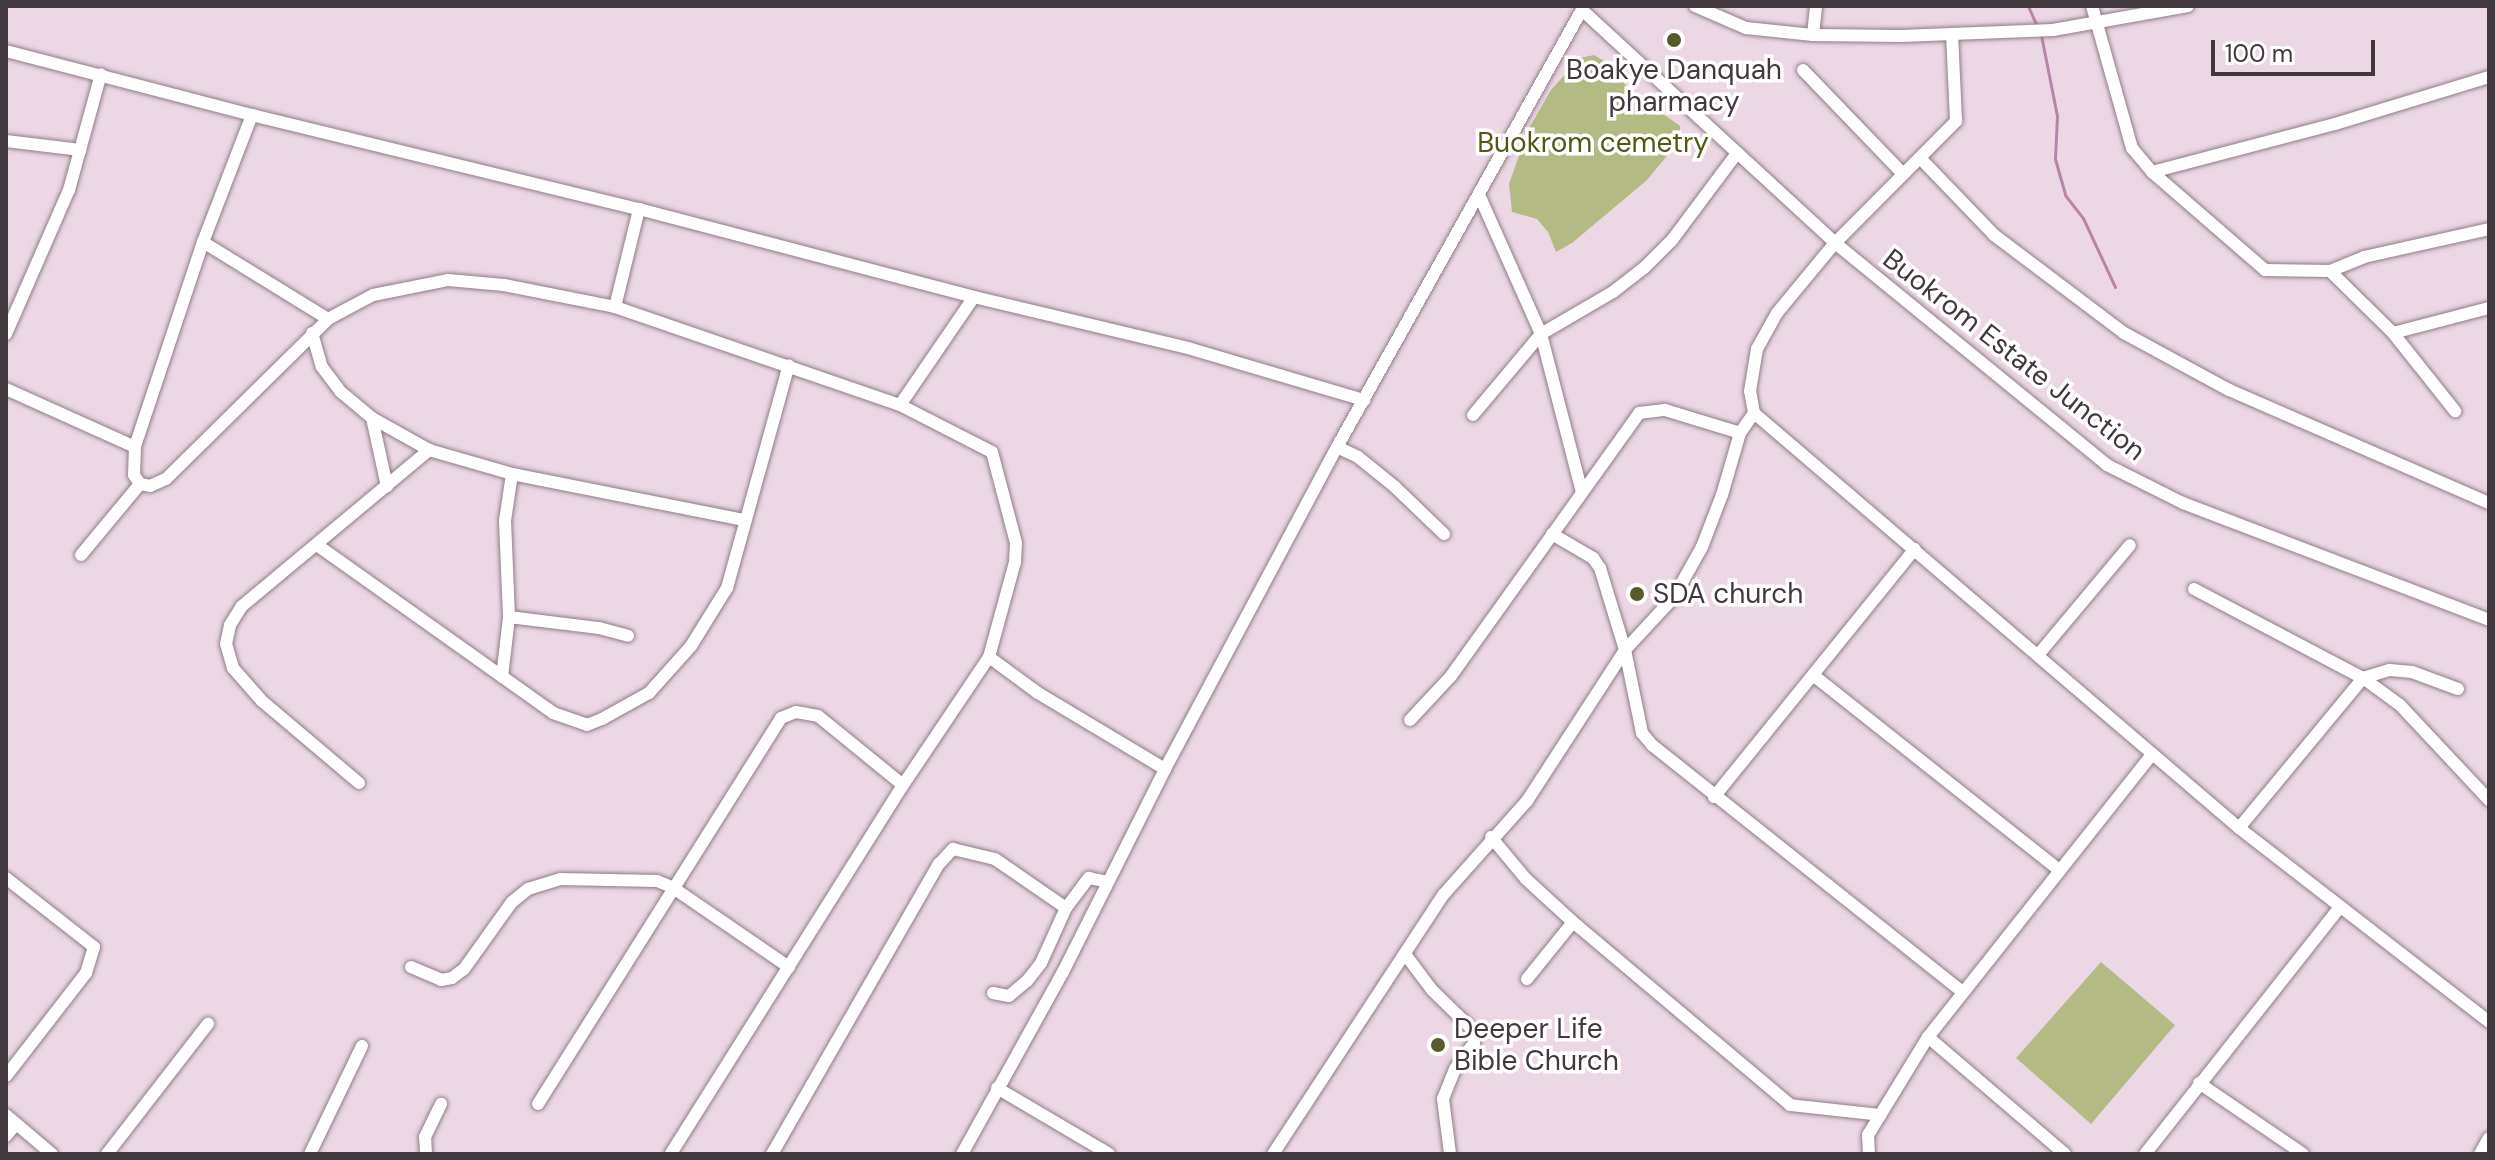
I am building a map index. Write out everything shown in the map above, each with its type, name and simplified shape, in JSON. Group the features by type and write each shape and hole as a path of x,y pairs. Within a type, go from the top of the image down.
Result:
{"street":[{"path":"1695,6 1746,28 1813,35 2053,30 2188,6"},
{"path":"1813,35 1816,6"},
{"path":"2092,6 2132,148 2152,172 2265,270 2330,271 2364,257 2489,229"},
{"path":"962,1154 1063,972 1165,769 1337,447 1480,197 1583,8"},
{"name":"Buokrom Estate Junction","path":"1583,8 1835,243 2107,465 2133,481 2489,620"},
{"path":"1952,34 1956,121 1835,243 1777,313 1757,349 1750,391 1754,413 2239,828 2489,1022"},
{"path":"6,51 252,115 639,209 974,297 1188,348 1364,400"},
{"path":"1803,70 1903,174"},
{"path":"6,334 69,190 101,74"},
{"path":"2152,172 2335,124 2489,77"},
{"path":"252,115 203,242 135,447 134,475 140,484 150,486 166,479 328,319 373,295 448,280 504,285 615,307 900,405 992,452 1016,543 1015,562 989,657 903,785 671,1154"},
{"path":"6,141 80,150"},
{"path":"1473,415 1541,334 1613,292 1644,268 1672,240 1737,153"},
{"path":"1920,158 1994,235 2124,333 2229,390 2489,503"},
{"path":"1480,197 1541,334 1582,492"},
{"path":"615,307 639,209"},
{"path":"203,242 328,319"},
{"path":"2330,271 2393,333 2455,411"},
{"path":"900,405 974,297"},
{"path":"2393,333 2489,308"},
{"path":"312,333 322,367 341,392 372,418 429,450 512,474 744,520"},
{"path":"317,545 553,713 587,725 649,693 691,646 727,588 789,365"},
{"path":"6,389 135,447"},
{"path":"1410,720 1451,676 1639,413 1665,410 1740,433"},
{"path":"1273,1154 1444,894 1491,837 1527,801 1625,650 1674,597 1702,547 1722,495 1740,433 1754,413"},
{"path":"372,418 387,486"},
{"path":"1337,447 1358,457 1395,487 1444,534"},
{"path":"359,783 262,701 233,668 226,644 230,625 242,606 429,450"},
{"path":"502,677 509,617 505,521 512,474"},
{"path":"81,555 140,484"},
{"path":"1552,534 1593,558 1600,568 1625,650 1642,733 1714,797 1963,992"},
{"path":"2038,655 2130,545"},
{"path":"1714,797 1915,549"},
{"path":"2194,589 2363,678 2400,705 2489,800"},
{"path":"509,617 599,628 628,636"},
{"path":"989,657 1038,693 1165,769"},
{"path":"2239,828 2363,678 2390,670 2412,672 2458,689"},
{"path":"1813,675 2059,870"},
{"path":"538,1104 781,718 796,712 818,716 903,785"},
{"path":"1869,1154 1868,1135 1928,1037 2152,754"},
{"path":"1491,837 1526,879 1573,922 1790,1105 1880,1115"},
{"path":"772,1154 939,864 953,849 995,859 1066,908"},
{"path":"6,878 94,947 86,973 6,1076"},
{"path":"993,993 1009,996 1041,963 1066,908 1089,878 1108,882"},
{"path":"411,967 441,980 452,978 464,969 512,902 544,882 643,880 672,887 789,967"},
{"path":"2145,1154 2340,907"},
{"path":"1527,979 1573,922"},
{"path":"1405,954 1432,990 1474,1031 1474,1043 1455,1069 1443,1099 1450,1154"},
{"path":"1041,963 1063,972"},
{"path":"107,1154 208,1024"},
{"path":"1928,1037 2065,1154"},
{"path":"310,1154 362,1046"},
{"path":"2199,1083 2303,1154"},
{"path":"997,1088 1106,1153"},
{"path":"426,1154 425,1137 441,1104"},
{"path":"6,1136 11,1120 52,1154"},
{"path":"2480,1154 2489,1138"}],"green space":[{"name":"Buokrom cemetry","path":"1594,55 1611,65 1629,90 1680,126 1680,140 1647,180 1572,243 1556,252 1548,232 1537,219 1512,212 1509,184 1528,130 1551,90 1580,58"},
{"path":"2101,962 2175,1025 2091,1124 2016,1058"}],"waterway":[{"path":"2028,6 2038,28"},
{"path":"2041,35 2057,116 2055,159 2065,195 2083,218 2115,287"}],"place":[{"name":"Boakye Danquah pharmacy","path":"1674,40"},
{"name":"SDA church","path":"1637,594"},
{"name":"Deeper Life Bible Church","path":"1438,1045"}]}
